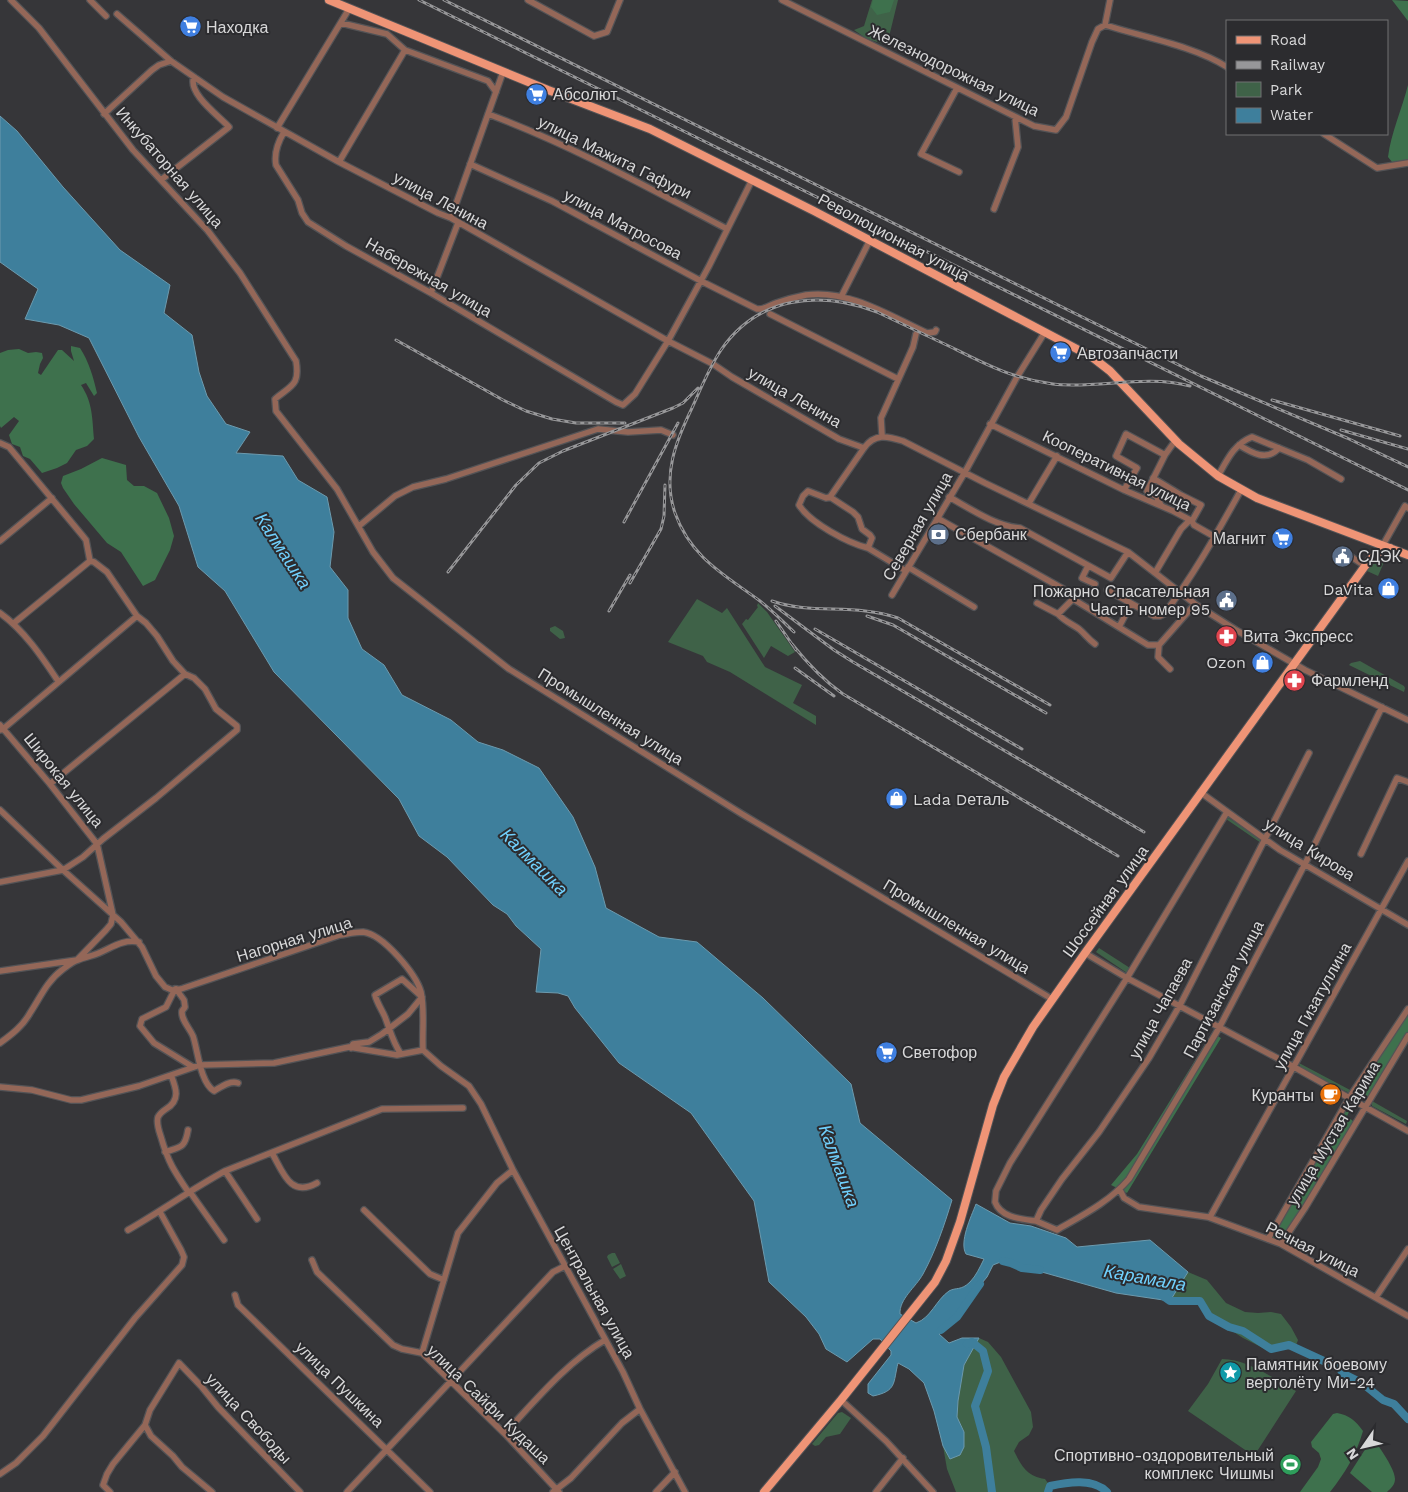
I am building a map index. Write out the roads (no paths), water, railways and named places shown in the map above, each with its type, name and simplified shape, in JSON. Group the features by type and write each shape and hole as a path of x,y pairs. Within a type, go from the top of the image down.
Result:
{"main road":[{"name":"Революционная улица","path":"329,0 650,130 870,240 1082,351 1102,364 1175,441 1218,476 1241,490 1257,498 1408,555"},
{"path":"1366,538 1371,546 1372,557"},
{"name":"Шоссейная улица","path":"764,1492 913,1312 935,1282 946,1261 960,1222 993,1105 1004,1077 1052,999 1365,566 1372,557 1386,546"}],"street":[{"name":"Инкубаторная улица","path":"11,0 39,28 133,150 208,231 240,273 296,361"},
{"path":"90,0 106,16"},
{"path":"528,0 594,36 607,32 620,0"},
{"name":"Железнодорожная улица","path":"782,0 1015,117 1034,126 1056,130 1066,117 1098,29 1105,25"},
{"path":"1110,0 1105,25 1190,50 1212,58 1226,66"},
{"path":"277,128 350,9"},
{"name":"улица Ленина","path":"117,14 171,61 223,97 339,162 451,218 668,341 713,364 839,439 864,448"},
{"path":"341,23 387,34 405,50 488,82 496,92"},
{"path":"339,162 405,50"},
{"path":"104,114 152,70 159,65 171,61"},
{"path":"451,218 503,72"},
{"path":"161,180 229,127 199,98 192,82 194,77"},
{"path":"957,88 921,154 959,172"},
{"name":"улица Мажита Гафури","path":"488,114 541,136 652,189 727,229"},
{"path":"994,209 1018,148 1015,117"},
{"name":"Набережная улица","path":"284,132 277,148 276,165 298,200 302,213 308,222 378,265 431,293 616,402 623,405 635,394 668,341"},
{"path":"1326,135 1377,168 1408,163"},
{"name":"улица Матросова","path":"470,164 560,205 700,281 761,310 775,303 806,295 841,297"},
{"path":"668,341 752,180"},
{"path":"431,293 458,223"},
{"path":"870,240 841,297 867,305 927,333 935,332 936,330"},
{"path":"770,314 898,379"},
{"name":"Северная улица","path":"892,595 1045,332"},
{"path":"882,436 881,418 913,347 916,334"},
{"name":"Промышленная улица","path":"296,361 298,374 296,382 275,399 276,411 337,489 373,552 393,578 509,669 742,814 1052,999"},
{"name":"Кооперативная улица","path":"990,424 1191,521 1201,505 1153,478"},
{"path":"359,526 403,491 510,459 598,429 628,432 662,430 673,435"},
{"path":"1124,490 1136,468 1116,456 1126,434 1165,455"},
{"path":"830,497 871,440 882,436 903,441 1128,552 1195,604 1294,665 1408,720"},
{"path":"1218,476 1228,456 1245,440 1252,437 1308,460 1341,479"},
{"path":"1162,506 1156,496 1147,491 1165,455 1175,441"},
{"path":"1,442 9,447 86,540 90,561"},
{"path":"1239,445 1260,456 1274,453 1279,448"},
{"path":"1029,503 1057,456"},
{"path":"1107,590 1154,616 1164,614 1180,593 1215,537 1241,490"},
{"path":"868,548 872,538 870,534 862,529 858,517 853,512 830,497 826,498 808,492 804,496 799,505 808,516 828,530 868,548 974,607"},
{"path":"949,497 983,515 1011,527 1020,528 1110,578 1128,552"},
{"path":"0,541 52,498"},
{"path":"1386,546 1405,506 1408,508"},
{"path":"937,518 1067,591"},
{"path":"1155,573 1181,529 1191,521 1194,525 1215,537"},
{"path":"1350,556 1365,566"},
{"path":"0,882 63,870 82,858 237,730 237,726 216,709 205,689 194,678 185,674 167,654 157,636 137,616 107,572 90,561"},
{"path":"14,623 90,561"},
{"path":"1088,566 1082,578 1095,584"},
{"path":"1058,614 1073,599 1148,645 1159,645"},
{"path":"1037,603 1058,614 1063,620 1081,631 1094,644"},
{"path":"1119,626 1131,604"},
{"path":"1170,669 1158,657 1159,645 1195,604"},
{"path":"0,613 14,623 58,681"},
{"path":"1,728 137,616"},
{"path":"50,784 185,674"},
{"name":"Партизанская улица","path":"1036,1221 1057,1230 1096,1208 1120,1190 1129,1179 1219,1028 1304,864 1382,707"},
{"name":"Широкая улица","path":"1,728 50,784 97,844 113,915"},
{"name":"улица Чапаева","path":"1036,1221 1051,1194 1099,1132 1149,1058 1180,1005 1309,753"},
{"path":"1361,854 1397,778 1408,782"},
{"name":"улица Кирова","path":"1200,792 1280,850 1383,908 1408,925"},
{"path":"0,810 113,915 139,942 165,987 177,989 184,1000 185,1007 181,1016 193,1036 200,1065 212,1090 214,1091 230,1083 238,1083"},
{"path":"1036,1221 1014,1218 1001,1211 994,1202 996,1192 1010,1163 1127,978 1227,812"},
{"name":"улица Гизатуллина","path":"1210,1217 1408,861"},
{"path":"0,1043 26,1020 53,978 77,960 106,930 111,924 113,915"},
{"name":"Нагорная улица","path":"177,989 340,936 364,932 383,941 418,983 422,997 423,1050"},
{"path":"0,971 82,960 122,942 139,942"},
{"path":"1084,953 1408,1131"},
{"path":"351,1048 353,1044 375,1039 389,1028 408,1014 422,997 402,979 375,995 389,1028 395,1045 401,1054"},
{"path":"177,989 166,1006 142,1019 140,1026 154,1042 193,1067"},
{"name":"улица Мустая Карима","path":"1268,1239 1349,1098 1408,1009"},
{"name":"улица Мустая Карима","path":"1281,1244 1408,1036"},
{"path":"0,1088 32,1090 71,1100 81,1100 139,1086 200,1065 274,1063 315,1053 351,1048 401,1054 423,1050"},
{"name":"Центральная улица","path":"423,1050 440,1066 469,1086 481,1104 513,1170 685,1492"},
{"path":"171,1075 177,1098 173,1105 161,1112 158,1117 159,1130 165,1152 175,1174 224,1240"},
{"path":"128,1230 225,1171 382,1109 463,1108"},
{"path":"165,1152 182,1146 188,1130"},
{"path":"272,1153 292,1186 306,1188 317,1183"},
{"path":"422,1353 458,1233 497,1183 513,1170"},
{"path":"225,1171 257,1219"},
{"name":"Речная улица","path":"1120,1190 1124,1198 1139,1207 1210,1217 1281,1244 1408,1316"},
{"path":"364,1210 430,1274 444,1280"},
{"path":"0,1474 16,1463 43,1436 135,1318 179,1270 184,1258 160,1212"},
{"path":"1376,1297 1408,1249"},
{"name":"улица Сайфи Кудаша","path":"312,1260 318,1272 394,1345 402,1349 422,1353 505,1434 556,1491"},
{"path":"347,1492 553,1272 565,1266"},
{"name":"улица Пушкина","path":"234,1295 238,1305 430,1492"},
{"path":"505,1434 563,1372 589,1350 605,1340"},
{"name":"улица Свободы","path":"145,1425 150,1410 179,1363 218,1407 300,1492"},
{"path":"841,1400 902,1458 933,1492"},
{"path":"556,1491 571,1478 622,1423 640,1409"},
{"path":"110,1492 103,1485 107,1474 145,1425 151,1436 182,1467 212,1492"},
{"path":"876,1492 902,1458"},
{"path":"656,1492 675,1472"}],"water":[{"path":"0,116 17,131 63,187 120,250 170,285 164,313 192,335 199,372 207,396 226,424 250,432 236,453 283,456 298,480 327,497 334,532 330,567 348,590 348,618 362,649 384,665 402,695 451,720 478,742 503,750 539,768 573,817 595,867 606,908 659,937 697,942 763,998 851,1084 860,1123 952,1200 932,1256 920,1279 902,1303 900,1314 916,1323 921,1321 944,1295 949,1291 964,1287 974,1277 984,1259 966,1254 964,1243 966,1229 976,1204 1010,1223 1031,1226 1066,1238 1077,1247 1150,1240 1188,1272 1170,1301 1116,1293 1003,1261 993,1265 987,1277 939,1334 949,1343 962,1338 979,1338 964,1365 958,1401 957,1417 964,1432 964,1447 960,1455 950,1459 943,1446 924,1383 909,1369 898,1363 893,1385 890,1389 873,1396 868,1393 868,1384 891,1355 891,1351 880,1339 873,1339 847,1362 826,1349 819,1334 806,1317 769,1282 754,1201 691,1113 619,1063 575,1008 568,996 558,993 536,992 541,949 516,926 507,914 493,905 447,857 419,836 399,799 274,672 225,591 198,567 179,506 139,437 89,338 59,325 25,319 38,289 0,262"}],"waterway":[{"name":"Карамала","path":"1003,1261 1022,1268 1040,1270"},
{"name":"Карамала","path":"941,1330 957,1317 980,1284"},
{"name":"Карамала","path":"1163,1296 1170,1301 1200,1301 1209,1316 1229,1327 1243,1331 1271,1349 1289,1345 1339,1368 1344,1374 1362,1383 1383,1400 1394,1404 1408,1419"},
{"name":"Калмашка","path":"967,1344 972,1342 983,1351 988,1371 975,1406 986,1447 992,1492"},
{"name":"Калмашка","path":"1048,1492 1050,1486 1080,1482 1095,1485 1107,1492"}],"railway":[{"path":"419,0 1408,490"},
{"path":"444,0 1201,376 1347,438 1408,467"},
{"path":"794,632 765,605 722,574 700,554 682,529 671,499 670,472 676,446 686,420 721,350 736,332 753,318 772,308 792,302 812,300 834,301 877,312 989,366 1026,379 1070,385 1156,381 1190,386"},
{"path":"396,340 526,411 552,419 576,423 625,423"},
{"path":"448,572 516,485 539,463 563,451 673,408 683,403 698,388"},
{"path":"1272,400 1400,436"},
{"path":"624,522 678,423"},
{"path":"1341,430 1408,449"},
{"path":"630,583 661,529 664,516 665,485"},
{"path":"609,611 630,575"},
{"path":"772,601 803,607 866,611 898,618 1050,705"},
{"path":"775,606 853,662 1144,832"},
{"path":"867,616 893,625 1046,713"},
{"path":"776,621 796,650"},
{"path":"815,629 1022,749"},
{"path":"792,644 816,671 843,694 1118,856"},
{"path":"795,668 834,696"}],"place":[{"name":"Находка","path":"190,27"},
{"name":"Абсолют","path":"537,94"},
{"name":"Автозапчасти","path":"1061,353"},
{"name":"Сбербанк","path":"939,534"},
{"name":"Магнит","path":"1282,538"},
{"name":"СДЭК","path":"1342,556"},
{"name":"DaVita","path":"1389,589"},
{"name":"Пожарно Спасательная Часть номер 95","path":"1226,600"},
{"name":"Вита Экспресс","path":"1227,636"},
{"name":"Ozon","path":"1262,662"},
{"name":"Фармленд","path":"1295,680"},
{"name":"Lada Dеталь","path":"897,799"},
{"name":"Светофор","path":"886,1052"},
{"name":"Куранты","path":"1330,1095"},
{"name":"Памятник боевому вертолёту Ми-24","path":"1230,1373"},
{"name":"Спортивно-оздоровительный комплекс Чишмы","path":"1290,1464"}]}
